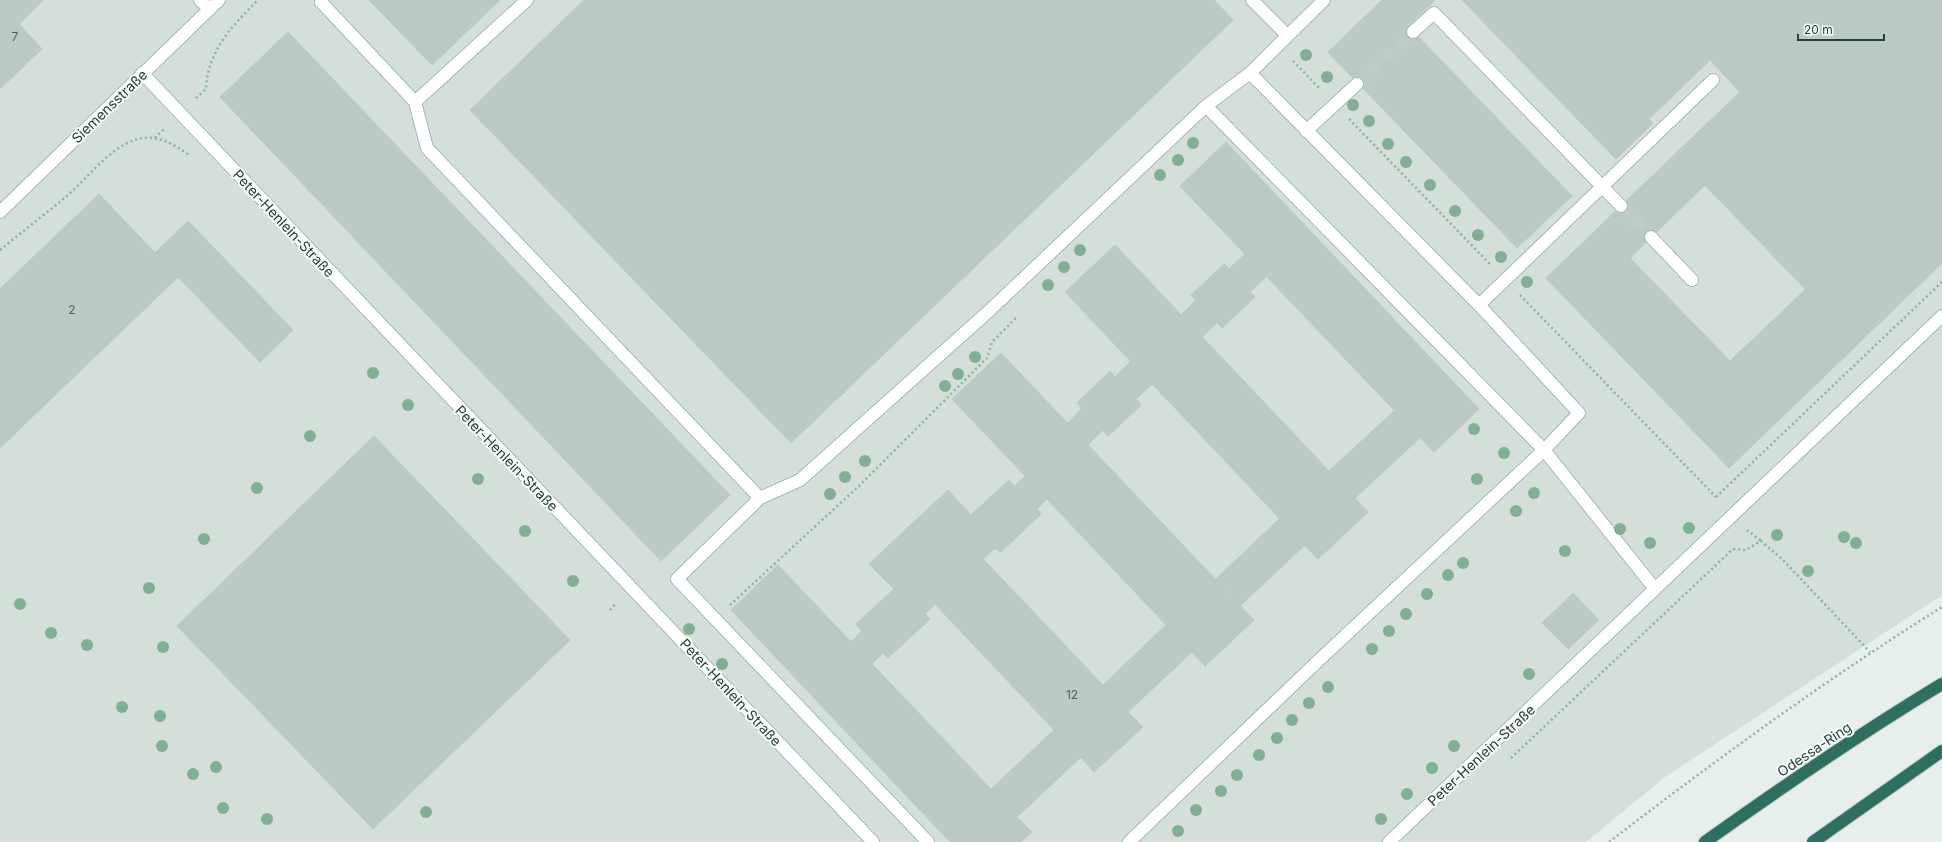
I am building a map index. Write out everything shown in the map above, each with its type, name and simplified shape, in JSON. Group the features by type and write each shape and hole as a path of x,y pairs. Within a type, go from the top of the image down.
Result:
{"highway":[{"name":"Odessa-Ring","path":"1705,842 1749,810 1893,714 1942,684"},
{"path":"1812,842 1942,751"}],"street":[{"path":"200,0 209,9"},
{"name":"Siemensstraße","path":"0,212 219,0"},
{"path":"416,102 527,0"},
{"path":"928,842 677,578 760,498 800,480 990,310 1206,106 1250,73 1324,0"},
{"path":"321,2 416,102 428,148 760,498"},
{"path":"1260,2 1287,36"},
{"path":"1413,32 1434,13 1621,206"},
{"name":"Peter-Henlein-Straße","path":"142,73 873,842"},
{"path":"1129,842 1318,661 1544,450 1579,412 1479,306 1250,73"},
{"path":"1479,306 1713,80"},
{"path":"1306,131 1357,84"},
{"path":"1206,106 1544,450 1655,589"},
{"path":"1651,237 1692,280"},
{"name":"Peter-Henlein-Straße","path":"1388,842 1942,316"}],"path":[{"path":"155,138 206,89 206,78 219,45 231,27 258,0"},
{"path":"0,250 67,195 115,151 135,140 155,138 168,143 193,158"},
{"path":"715,619 859,486 987,358 992,342 1022,311"},
{"path":"1508,761 1733,549 1746,550 1760,541 1782,558 1870,652"},
{"path":"1610,842 1701,772 1870,652 1942,608"}],"shaded area":[{"path":"0,0 1942,0 1942,595 1665,777 1586,842 0,842"}],"building":[{"path":"0,0 43,0 19,24 42,49 0,89"},
{"path":"369,0 500,0 432,65"},
{"path":"584,0 1214,0 1233,20 791,443 470,110"},
{"path":"1382,0 1435,0 1408,26 1572,196 1517,248 1328,52"},
{"path":"1462,0 1942,0 1942,263 1858,344 1675,154 1740,92 1710,60 1649,119 1653,123 1616,159"},
{"path":"288,32 730,495 661,561 220,97"},
{"path":"1226,142 1479,409 1434,452 1180,186"},
{"path":"1675,154 1705,185 1630,258 1730,361 1806,289 1858,344 1729,468 1546,278"},
{"path":"99,194 155,253 188,221 293,330 260,362 178,277 0,448 0,289"},
{"path":"1115,245 1368,512 1318,559 1065,292"},
{"path":"1245,254 1266,277 1250,292 1255,297 1222,328 1217,323 1202,337 1181,315 1196,300 1191,295 1224,264 1229,269"},
{"path":"1001,353 1254,620 1205,666 1192,652 1128,712 1143,727 1094,772 1081,757 1017,817 1032,832 1021,842 950,842 731,610 778,565 851,642 862,631 856,624 894,589 869,564 948,490 971,515 1009,480 1015,486 1025,476 952,399","holes":["1047,499 1166,625 1103,685 983,559 995,548 1000,553 1041,514 1037,509","935,604 1054,730 991,789 872,664 883,653 888,658 930,619 925,614"]},
{"path":"1131,361 1152,384 1136,399 1141,405 1108,436 1103,430 1088,445 1068,423 1082,408 1077,403 1110,371 1115,377"},
{"path":"1394,411 1420,438 1355,498 1329,471"},
{"path":"374,436 570,640 373,829 177,626"},
{"path":"1280,518 1305,545 1241,605 1216,579"},
{"path":"1573,593 1599,620 1568,649 1542,623"}],"tunnel":[{"path":"1357,84 1413,32"},
{"path":"1621,206 1651,237"}]}
